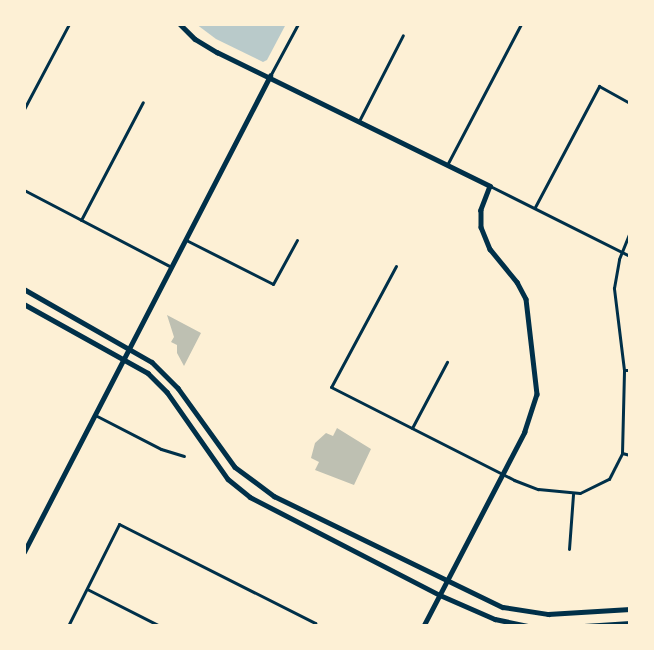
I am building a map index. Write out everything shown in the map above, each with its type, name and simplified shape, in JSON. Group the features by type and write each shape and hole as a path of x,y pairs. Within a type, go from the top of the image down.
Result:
{"street":[{"path":"24,109 69,24"},
{"path":"180,24 206,46 360,119 630,256"},
{"path":"24,550 298,24"},
{"path":"447,165 520,24"},
{"path":"360,119 403,35"},
{"path":"535,207 599,87 630,104"},
{"path":"81,220 143,102"},
{"path":"424,626 531,420 538,382 526,299 518,282 490,249 481,227 481,210 490,186"},
{"path":"24,190 171,267"},
{"path":"396,266 331,387 503,474 538,489 573,494 591,491 609,479 622,453 624,370 614,288 622,251 630,232"},
{"path":"185,240 273,284 297,240"},
{"path":"24,289 130,347 152,362 178,388 235,467 254,483 489,603 528,613 630,609"},
{"path":"24,304 148,373 167,392 236,487 268,508 440,595 495,619 527,626"},
{"path":"412,428 447,362"},
{"path":"624,370 630,370"},
{"path":"95,415 161,449 184,456"},
{"path":"622,453 630,455"},
{"path":"569,549 573,494"},
{"path":"68,626 119,524 314,625"},
{"path":"87,589 160,626"},
{"path":"584,626 630,623"}],"shaded area":[{"path":"196,24 286,24 267,60 263,62 216,39"}],"building":[{"path":"167,315 201,333 184,366 177,353 177,345 171,342 174,337"},
{"path":"337,428 371,449 354,485 315,470 319,462 311,458 315,443 326,433 333,436"}]}
